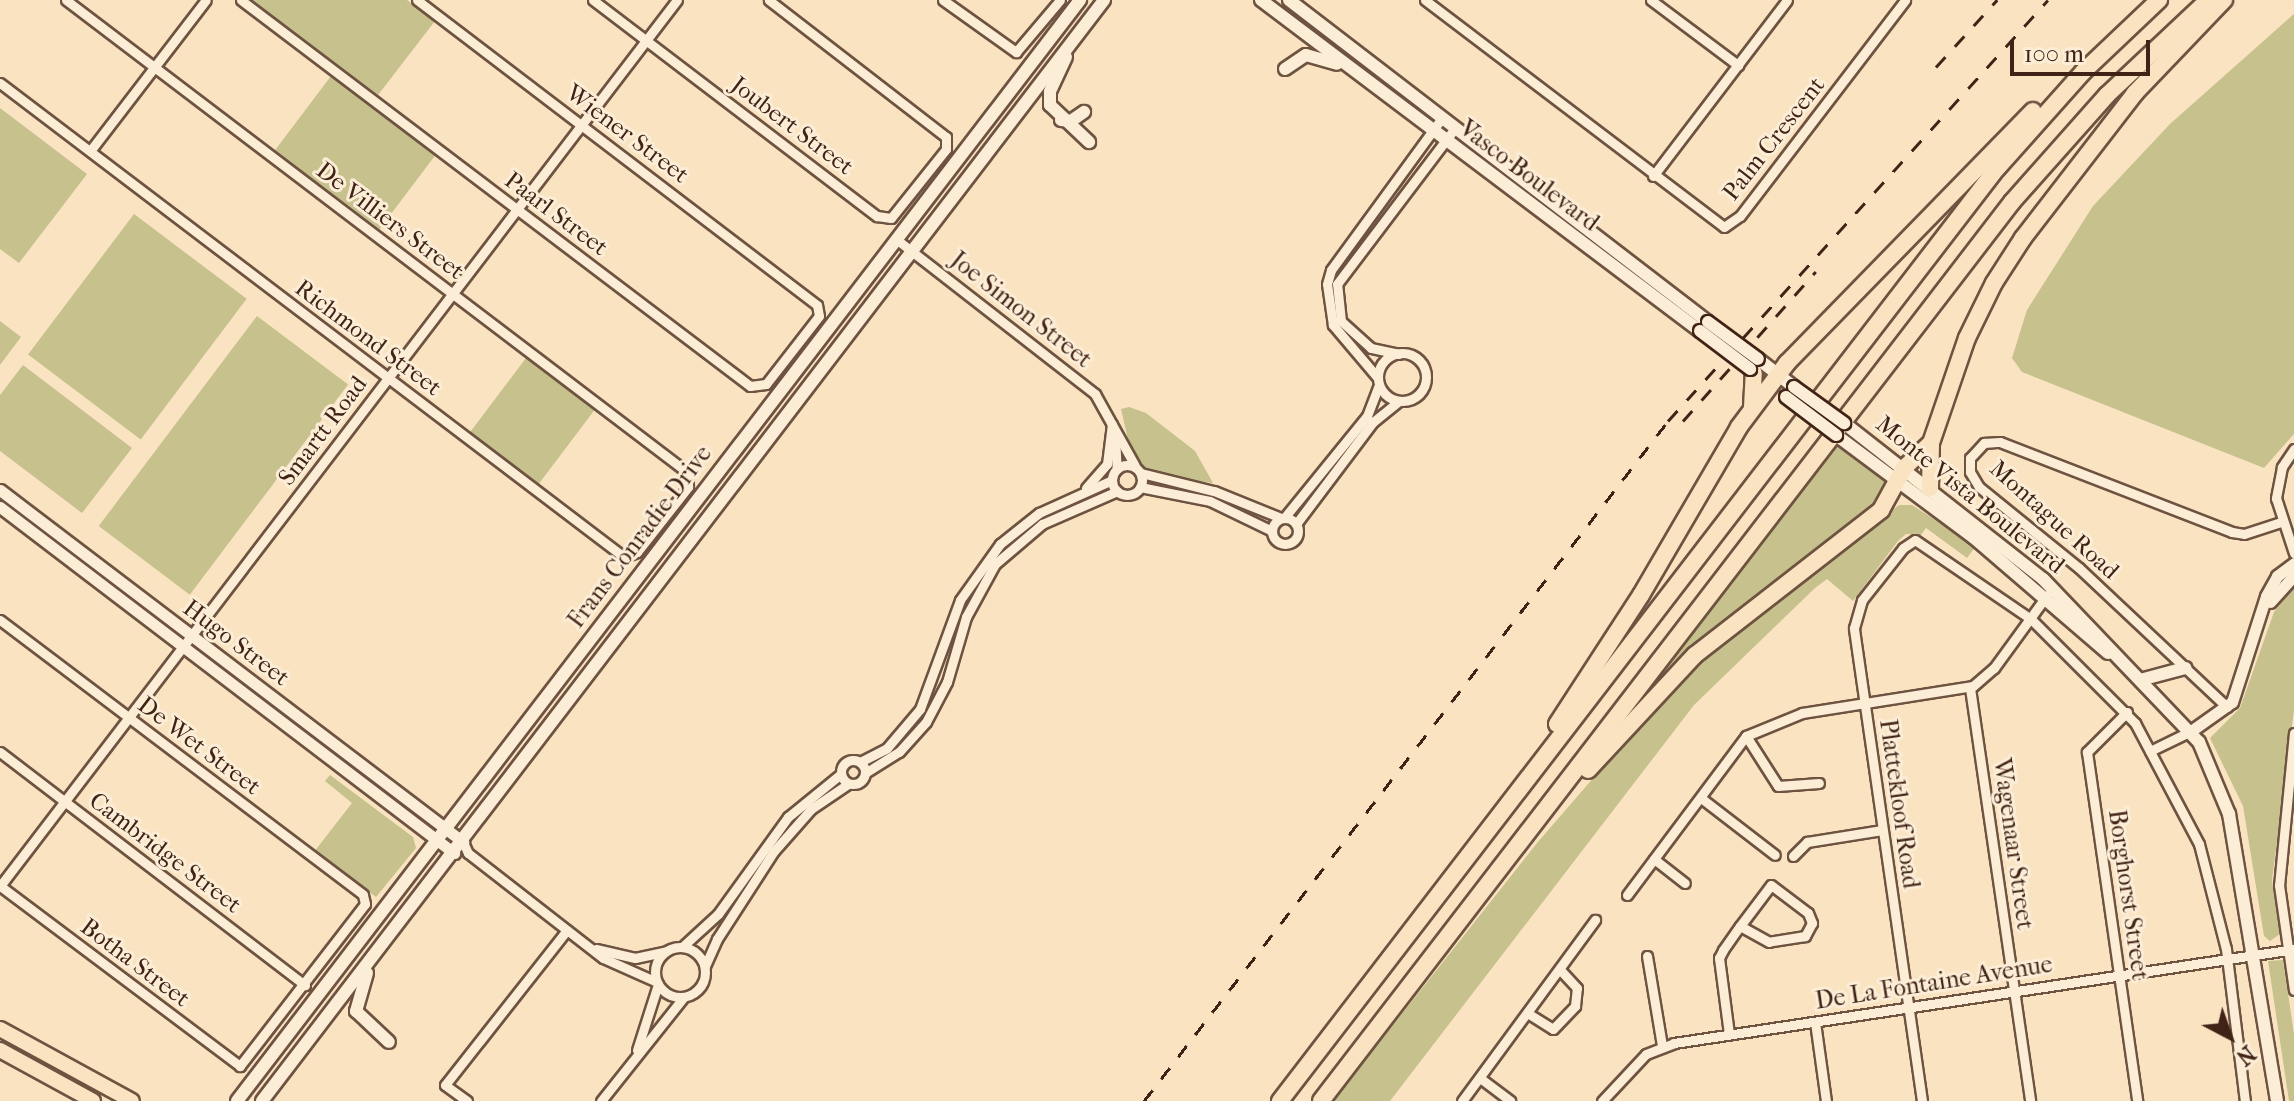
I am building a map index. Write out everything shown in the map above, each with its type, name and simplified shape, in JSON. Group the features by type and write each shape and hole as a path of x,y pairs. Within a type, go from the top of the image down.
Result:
{"highway":[{"path":"1321,1101 2012,202 2101,101 2208,0"},
{"path":"1930,488 1931,443 1967,338 2023,238 2135,93 2224,0"},
{"path":"1509,804 1752,409 1805,342 2085,58 2153,5"},
{"path":"1280,1101 1993,173 2153,5"},
{"path":"1752,409 1754,367"},
{"path":"1358,1053 1580,780 1677,672 1881,510 1900,474 1931,443"}],"main road":[{"name":"Frans Conradie Drive","path":"237,1101 1080,0"},
{"name":"Frans Conradie Drive","path":"262,1101 377,952 462,849 911,250 1104,0"},
{"name":"Vasco Boulevard","path":"1261,0 1445,140 1704,326"},
{"name":"Vasco Boulevard","path":"1289,0 1754,367 1775,380"},
{"path":"1079,33 1049,96 1061,120 1089,142"},
{"path":"1285,69 1306,55 1348,68"},
{"path":"1061,120 1071,121 1084,112"},
{"name":"Monte Vista Boulevard","path":"1775,380 1900,474 2123,662"},
{"name":"Monte Vista Boulevard","path":"1900,474 1930,488 2043,579 2191,731 2229,814 2256,955 2277,1101"},
{"path":"2140,680 2185,668"},
{"path":"377,952 355,1004 362,1020 389,1042"},
{"path":"0,1029 132,1101"},
{"path":"0,1050 93,1101"}],"street":[{"name":"De Villiers Street","path":"66,0 689,474"},
{"path":"90,151 206,0"},
{"name":"Paarl Street","path":"241,0 753,388 766,384 819,316 820,308 812,301"},
{"name":"Wiener Street","path":"417,0 812,301"},
{"name":"Joubert Street","path":"593,0 883,219 894,215 948,141 769,0"},
{"name":"Smartt Road","path":"0,886 677,0"},
{"path":"943,0 1016,52 1060,0"},
{"name":"Palm Crescent","path":"1425,0 1714,224 1733,223 1905,0"},
{"path":"1651,0 1738,65"},
{"path":"1653,176 1787,0"},
{"name":"Richmond Street","path":"0,83 624,557 645,541 688,487 689,474"},
{"path":"1399,401 1378,381 1333,325 1327,284 1331,270 1442,118"},
{"path":"601,1101 683,998 703,984 705,966 717,939 774,851 819,803 848,784 858,784 865,773 899,752 926,722 947,682 966,617 995,564 1042,524 1117,491 1129,495 1140,487 1210,501 1272,531 1276,541 1288,544 1297,537 1296,524 1373,422 1399,401 1418,396 1426,375 1419,360 1371,348 1341,321 1337,284 1455,128"},
{"name":"Joe Simon Street","path":"896,239 1095,394 1138,470"},
{"path":"1272,531 1367,416 1386,359 1399,354"},
{"path":"593,949 635,958 682,947 718,914 788,817 841,774 847,762 860,762 887,748 920,709 960,600 988,557 1025,523 1112,480 1117,469 1112,420"},
{"path":"1067,500 1101,476 1110,453 1112,420"},
{"name":"Montague Road","path":"2227,707 2079,568 1979,487 1970,472 1975,450 1990,441 2000,442 2237,533 2280,522"},
{"path":"2294,449 2277,481 2280,522 2294,553"},
{"path":"1117,469 1138,470 1214,491 1296,524"},
{"path":"1138,470 1140,487"},
{"path":"1112,480 1117,491"},
{"name":"Hugo Street","path":"0,490 446,829 462,849"},
{"name":"Hugo Street","path":"0,507 437,841 462,849"},
{"name":"Plattekloof Road","path":"1922,1101 1854,628 1857,611 1911,541 1921,542 2031,619"},
{"path":"2150,751 2191,731 2227,707 2272,583 2294,563"},
{"path":"2263,613 2294,575"},
{"path":"1627,895 1746,736 1802,713 1970,688 1990,673 2046,600 2043,579"},
{"path":"2031,619 2127,712 2196,834 2226,958 2245,1101"},
{"name":"De Wet Street","path":"0,620 363,895 364,908 305,985"},
{"name":"Wagenaar Street","path":"1970,688 2030,1101"},
{"name":"Borghorst Street","path":"2127,712 2087,752 2137,1101"},
{"path":"2294,733 2280,872 2294,990"},
{"path":"1746,736 1778,786 1819,783"},
{"path":"316,751 326,738"},
{"name":"Cambridge Street","path":"0,752 305,985"},
{"path":"860,762 865,773"},
{"path":"841,774 848,784"},
{"path":"1701,798 1775,855"},
{"path":"1793,856 1807,842 1882,830"},
{"path":"462,849 593,949 629,973 658,983"},
{"path":"1654,859 1685,883"},
{"path":"1729,1034 1719,958 1740,926 1771,885 1808,913 1812,923 1805,936 1769,942 1740,926"},
{"name":"Botha Street","path":"0,886 234,1064 247,1063 305,985"},
{"path":"1462,1101 1561,971 1595,920"},
{"path":"467,1101 445,1085 567,930"},
{"path":"682,947 694,951 705,966"},
{"name":"De La Fontaine Avenue","path":"1602,1101 1627,1070 1662,1046 2291,950"},
{"path":"667,951 655,968 658,983 667,994 683,998"},
{"path":"1647,956 1662,1046"},
{"path":"1529,1014 1553,1029 1575,1006 1577,988 1561,971"},
{"path":"630,1064 658,983"},
{"path":"1815,1022 1826,1101"},
{"path":"1480,1078 1510,1101"}],"shaded area":[{"path":"252,0 407,0 435,21 378,95"},
{"path":"2294,14 2294,434 2264,468 2022,372 2012,358 2027,310 2093,206 2170,124"},
{"path":"331,76 436,155 380,229 275,150"},
{"path":"0,108 87,174 19,263 0,249"},
{"path":"134,214 247,299 141,439 28,355"},
{"path":"257,316 348,385 190,595 99,526"},
{"path":"0,321 21,337 0,365"},
{"path":"526,358 595,410 539,484 470,432"},
{"path":"23,365 132,448 82,513 0,451 0,395"},
{"path":"1129,407 1146,413 1195,451 1213,483 1162,476 1144,468 1130,448 1121,409"},
{"path":"1837,445 1888,484 1882,500 1619,727"},
{"path":"1899,505 1912,505 1976,546 1967,558 1926,528 1921,535 1906,534 1898,541 1853,601 1827,579 1815,588 1694,705 1390,1101 1333,1101 1537,843 1686,671"},
{"path":"2294,588 2294,710 2272,880 2280,934 2270,941 2264,936 2243,806 2210,738 2240,708 2274,612"},
{"path":"330,775 413,837 416,848 376,897 314,852 352,803 325,781"},
{"path":"2283,960 2294,1034 2294,1101 2289,1101 2268,961"}],"railway":[{"path":"1936,67 1997,0"},
{"path":"1144,1101 1668,421 2048,0"},
{"path":"1683,421 1816,271"}]}
